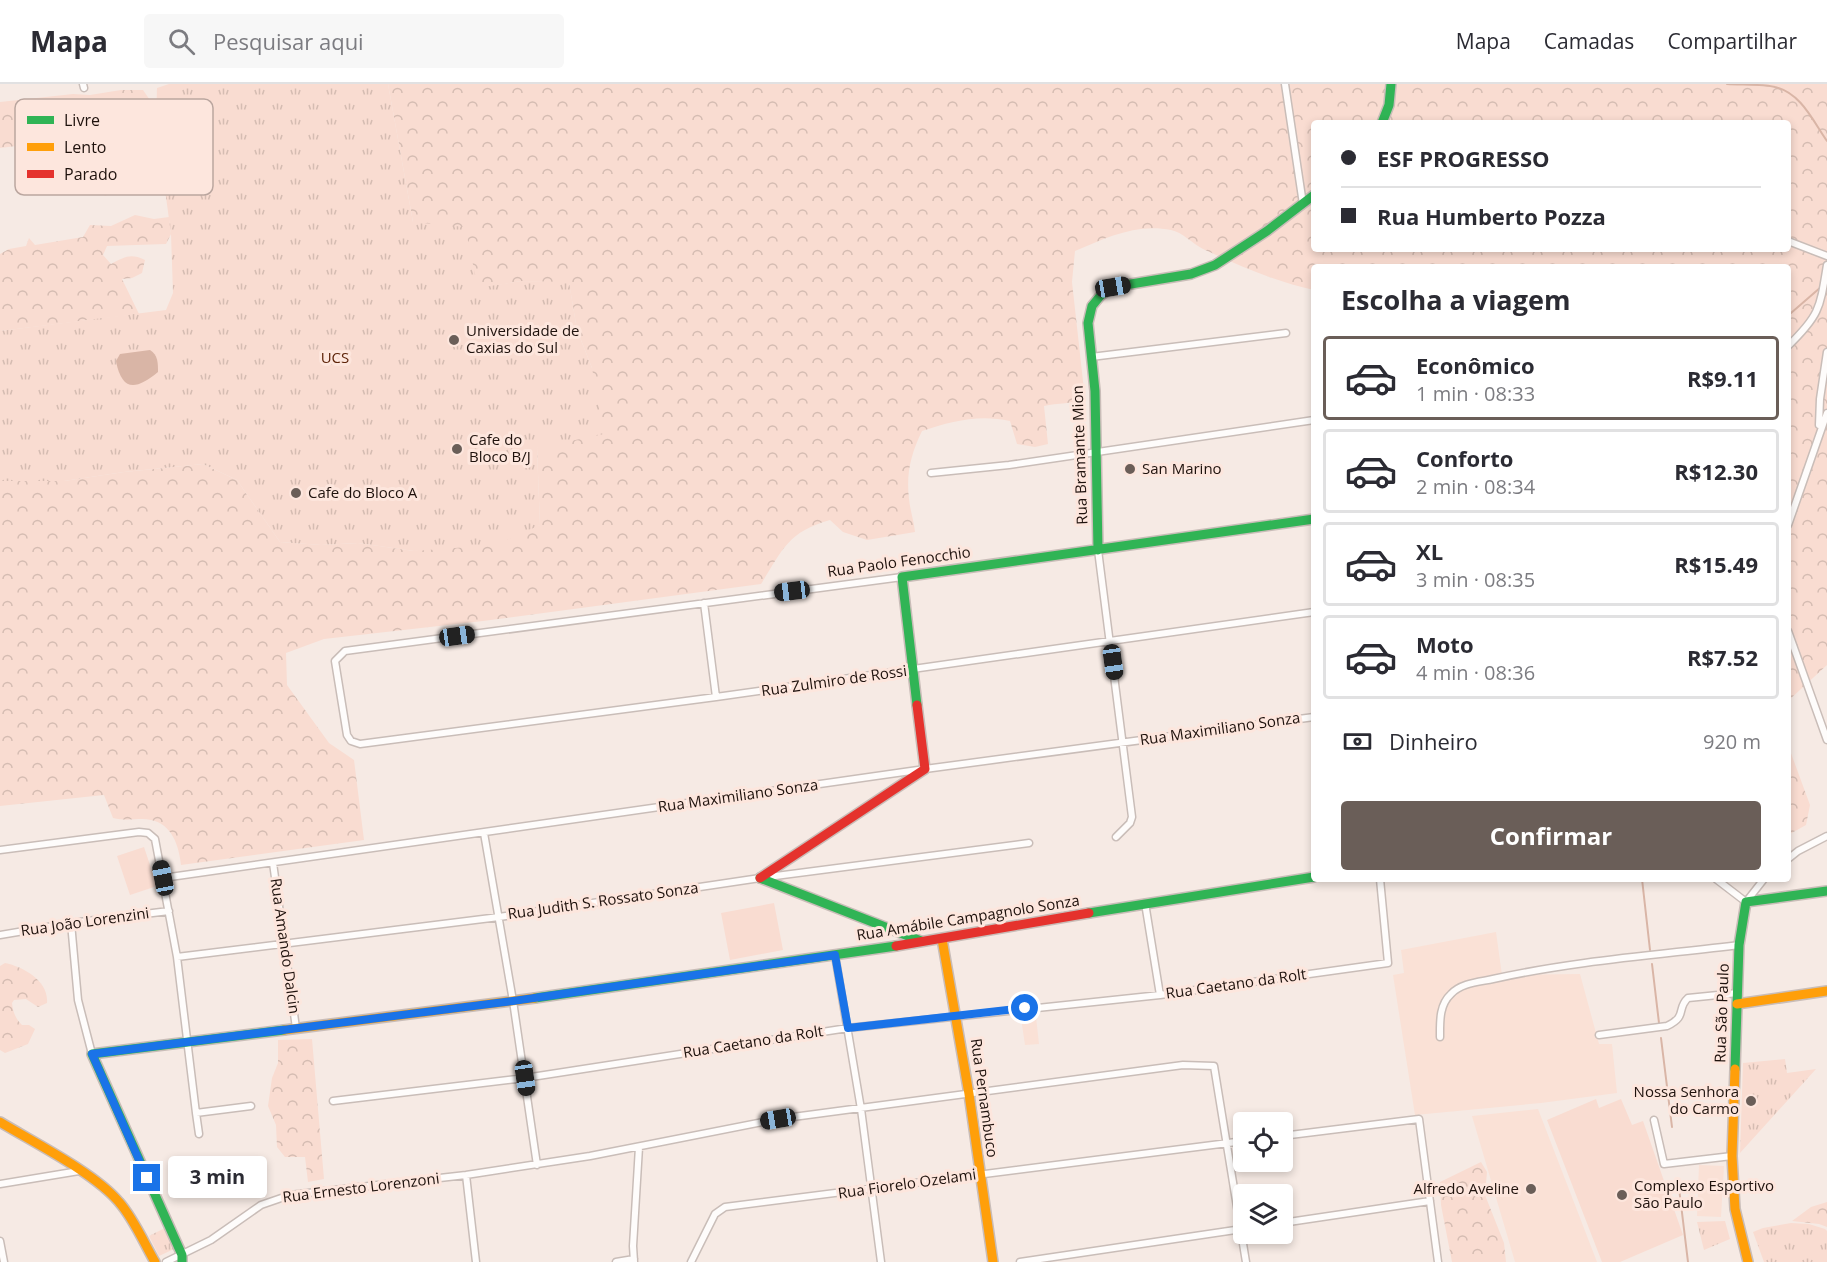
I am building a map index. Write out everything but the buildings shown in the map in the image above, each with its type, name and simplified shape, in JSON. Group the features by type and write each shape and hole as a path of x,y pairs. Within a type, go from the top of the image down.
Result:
{"street":[{"path":"1285,84 1303,204"},
{"path":"1383,120 1389,105 1391,84"},
{"name":"Rua Bramante Mion","path":"1116,837 1130,823 1132,817 1098,550 1095,391 1088,323 1092,306 1101,295 1113,287 1191,274 1215,265 1259,237 1311,197"},
{"path":"1791,243 1827,256"},
{"path":"1791,343 1811,322 1819,309 1827,265"},
{"path":"1091,357 1286,333"},
{"path":"1819,432 1820,399 1827,351"},
{"path":"1791,516 1827,412"},
{"path":"931,473 1096,453 1311,420"},
{"name":"Rua Paolo Fenocchio","path":"354,744 347,735 335,661 345,651 902,577 1311,519"},
{"path":"760,878 925,769 902,577"},
{"path":"704,603 716,697"},
{"name":"Rua Zulmiro de Rossi","path":"354,744 914,670 1311,612"},
{"path":"1791,639 1827,740"},
{"name":"Rua Maximiliano Sonza","path":"163,878 925,769 1311,717"},
{"path":"0,850 139,832 148,833 155,839 177,957 199,1134"},
{"path":"484,833 513,1001 537,1165"},
{"path":"1791,857 1827,836"},
{"name":"Rua Judith S. Rossato Sonza","path":"177,957 285,945 760,878 1029,843"},
{"name":"Rua Amando Dalcin","path":"273,863 296,1028"},
{"name":"Rua Amábile Campagnolo Sonza","path":"92,1054 513,1001 835,955 1311,877"},
{"path":"760,878 924,942"},
{"name":"Rua Caetano da Rolt","path":"333,1101 525,1078 848,1028 1160,995 1388,963 1380,882"},
{"path":"1720,882 1746,902 1827,891"},
{"name":"Rua São Paulo","path":"1748,1262 1735,1209 1732,1156 1739,945 1746,902 1762,882"},
{"path":"1145,903 1160,995"},
{"name":"Rua João Lorenzini","path":"0,934 169,911"},
{"path":"71,923 81,1019 92,1054 182,1259"},
{"name":"Rua Pernambuco","path":"942,939 957,1015 993,1262"},
{"path":"1440,1037 1440,1020 1444,1003 1450,994 1460,987 1510,975 1568,966 1739,945"},
{"path":"835,955 861,1109 881,1262"},
{"path":"1737,1004 1827,991"},
{"path":"1599,1035 1667,1026 1676,1022 1681,1016 1684,1003 1688,998 1738,993"},
{"name":"Rua Ernesto Lorenzoni","path":"166,1262 182,1259 261,1205 290,1195 537,1165 778,1119 1183,1065 1214,1066 1226,1143"},
{"path":"196,1113 251,1106"},
{"path":"1293,1135 1419,1119 1438,1262"},
{"path":"1654,1120 1664,1164 1732,1156"},
{"path":"0,1122 81,1171 110,1192 121,1204 155,1262"},
{"name":"Rua Fiorelo Ozelami","path":"691,1262 715,1214 725,1207 1233,1142"},
{"path":"1226,1143 1234,1184"},
{"path":"616,1262 634,1261 639,1147"},
{"path":"0,1184 81,1171"},
{"path":"466,1175 477,1262"},
{"path":"1293,1221 1430,1202"},
{"path":"1020,1262 1233,1230"},
{"path":"0,1241 4,1262"},
{"path":"1244,1244 1246,1262"}],"shaded area":[{"path":"150,350 158,362 158,372 137,385 126,383 116,361 120,354"},
{"path":"1496,932 1502,975 1580,974 1599,1044 1612,1044 1617,1093 1415,1115 1393,975 1404,973 1401,950"},
{"path":"1036,1017 1039,1044 1025,1045 1021,1018"},
{"name":"Alfredo Aveline","path":"1538,1109 1597,1262 1515,1262 1472,1116"},
{"path":"1699,1165 1724,1166 1721,1217 1697,1216"}],"green space":[{"name":"UCS","path":"169,84 388,84 413,222 465,227 478,288 521,281 569,282 577,330 592,368 604,434 537,448 540,525 495,545 414,551 358,543 321,545 280,542 237,480 203,464 64,481 0,481 0,331 166,310 173,293 171,234 166,195 213,195 213,99 157,99 157,88"},
{"path":"388,84 1827,84 1827,665 1791,698 1791,264 1311,264 1311,289 1271,278 1244,267 1203,249 1175,231 1146,228 1122,233 1075,251 1072,282 1085,399 1044,406 1048,444 1035,447 1017,444 1010,421 999,419 976,418 922,431 912,456 908,481 915,532 867,540 843,532 830,520 805,530 788,543 761,584 483,621 324,639 286,653 287,685 329,743 354,760 364,840 181,865 176,843 164,826 147,819 113,818 104,795 0,806 0,481 64,481 203,464 237,480 280,542 321,545 358,543 414,551 540,525 537,448 592,368 577,330 569,283 521,281 477,289 413,222"},
{"path":"121,90 143,90 149,99 27,99 73,94 90,95"},
{"path":"15,100 15,146 0,148 0,102"},
{"path":"135,215 154,219 169,217 171,234 166,244 107,246 103,255 111,264 128,257 145,260 142,273 132,278 122,279 139,314 0,331 0,254 9,249 26,246 29,238 35,245 83,237 90,225 111,226"},
{"path":"1791,753 1810,805 1806,825 1791,833"},
{"path":"144,847 157,886 130,895 117,856"},
{"path":"774,903 783,950 730,960 721,913"},
{"path":"5,963 34,976 44,988 47,1003 38,1007 26,999 14,1000 12,1006 18,1020 22,1025 29,1025 35,1029 28,1044 5,1053 0,1050 0,966"},
{"path":"312,1039 324,1179 308,1182 305,1157 285,1157 277,1147 276,1125 268,1106 272,1078 278,1063 278,1040"},
{"path":"1785,1059 1787,1073 1816,1069 1740,1153 1743,1063"},
{"name":"Complexo Esportivo São Paulo","path":"1596,1099 1599,1108 1621,1099 1632,1125 1643,1121 1683,1235 1620,1262 1602,1262 1547,1120"},
{"path":"1481,1162 1487,1172 1485,1195 1504,1243 1506,1262 1452,1262 1441,1205 1440,1182"},
{"path":"1827,1202 1827,1227 1792,1221 1811,1207"},
{"path":"1725,1221 1730,1239 1704,1250 1697,1222"},
{"path":"1791,1223 1809,1224 1827,1231 1827,1262 1764,1262 1753,1232"},
{"path":"165,1228 174,1249 159,1256 149,1236"}],"waterway":[{"path":"1727,84 1765,85 1784,90 1799,101 1827,141"},
{"path":"1791,313 1821,287"},
{"path":"1642,882 1650,950"},
{"path":"1652,964 1659,1023"},
{"path":"1661,1038 1672,1127"},
{"path":"1679,1188 1688,1262"}],"traffic: fast":[{"path":"1383,120 1389,105 1391,84"},
{"path":"1098,550 1095,391 1088,323 1092,306 1101,295 1113,287 1191,274 1215,265 1267,231 1311,197"},
{"path":"917,705 902,577 1311,519"},
{"path":"1089,913 1311,877"},
{"path":"760,878 921,941"},
{"path":"1735,1069 1739,945 1746,902 1827,891"},
{"path":"535,998 896,946"},
{"path":"182,1262 182,1255 92,1054 284,1030"}],"traffic: slow":[{"path":"942,939 969,1094 993,1262"},
{"path":"1737,1004 1827,991"},
{"path":"284,1030 535,998"},
{"path":"1735,1069 1732,1156 1735,1209 1748,1262"},
{"path":"0,1122 80,1169 108,1191 129,1216 155,1262"}],"traffic: jam":[{"path":"760,878 925,769 917,705"},
{"path":"896,946 1089,913"}],"place":[{"name":"Universidade de Caxias do Sul","path":"454,340"},
{"name":"Cafe do Bloco B/J","path":"457,449"},
{"name":"San Marino","path":"1130,469"},
{"name":"Cafe do Bloco A","path":"296,493"},
{"name":"Nossa Senhora do Carmo","path":"1751,1101"},
{"name":"Alfredo Aveline","path":"1531,1189"},
{"name":"Complexo Esportivo São Paulo","path":"1622,1195"}],"route":[{"path":"147,1178 92,1054 513,1001 835,955 848,1028 1025,1008"}]}
